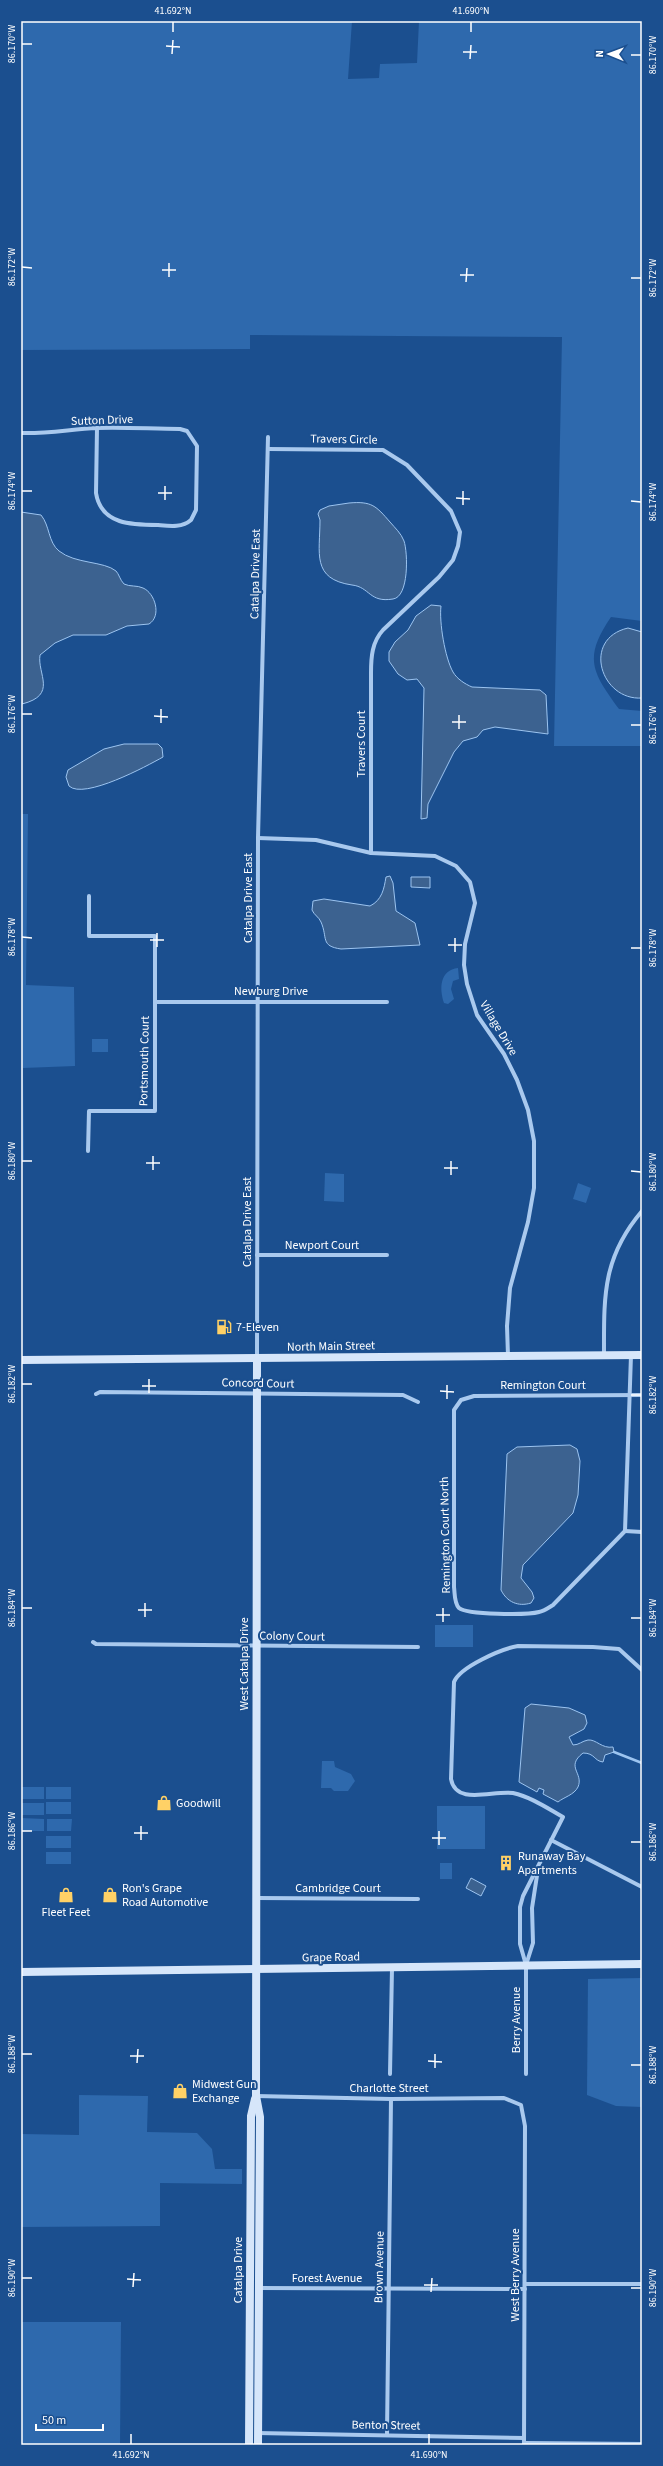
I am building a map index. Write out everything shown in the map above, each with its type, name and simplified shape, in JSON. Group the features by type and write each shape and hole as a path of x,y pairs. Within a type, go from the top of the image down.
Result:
{"street":[{"name":"Sutton Drive","path":"21,433 45,433 97,428 184,430 192,436 197,446 196,510 188,523 175,526 127,524 113,518 101,507 96,493 97,428"},
{"name":"Catalpa Drive East","path":"257,1359 258,838 268,437"},
{"name":"Travers Circle","path":"268,448 383,450 407,465 454,515 460,532 458,546 453,560 439,577 377,636"},
{"name":"Travers Court","path":"371,853 371,658 377,636"},
{"name":"Village Drive","path":"258,838 316,840 371,853 426,855 447,860 464,873 474,894 475,903 464,955 468,989 478,1015 500,1049 517,1080 528,1110 534,1141 534,1188 528,1222 510,1288 507,1326 508,1356"},
{"path":"89,896 89,936 155,936 155,1002"},
{"name":"Newburg Drive","path":"155,1002 387,1002"},
{"name":"Portsmouth Court","path":"88,1151 89,1111 155,1111 155,1002"},
{"path":"604,1356 606,1282 617,1248 632,1222 642,1211"},
{"name":"Newport Court","path":"257,1255 387,1255"},
{"path":"631,1355 631,1395 625,1531 642,1532"},
{"name":"North Main Street","path":"21,1360 642,1355"},
{"name":"West Catalpa Drive","path":"256,1970 257,1359"},
{"name":"Concord Court","path":"96,1394 132,1392 403,1395 418,1402"},
{"name":"Remington Court","path":"457,1405 467,1397 474,1396 642,1395"},
{"name":"Remington Court North","path":"457,1405 454,1410 454,1579 455,1596 459,1608 472,1612 527,1613 545,1611 553,1605 625,1531"},
{"name":"Colony Court","path":"93,1642 96,1644 418,1647"},
{"path":"526,1965 520,1944 520,1907 523,1896 563,1817 536,1802 512,1793 465,1795 457,1792 453,1787 452,1694 456,1675 507,1648 518,1646 593,1646 619,1649 642,1670"},
{"path":"551,1840 642,1887"},
{"path":"526,1965 533,1943 532,1908 539,1864"},
{"name":"Cambridge Court","path":"257,1898 418,1898"},
{"name":"Grape Road","path":"21,1972 642,1964"},
{"name":"Berry Avenue","path":"526,1965 526,2074"},
{"path":"390,2074 392,1968"},
{"name":"Catalpa Drive","path":"256,1970 256,2096 260,2117 258,2445"},
{"name":"Catalpa Drive","path":"249,2445 251,2118 256,2096"},
{"name":"Charlotte Street","path":"256,2096 391,2099 504,2098 521,2105"},
{"name":"Brown Avenue","path":"387,2435 391,2099"},
{"name":"West Berry Avenue","path":"521,2105 525,2116 524,2442"},
{"path":"525,2284 642,2284"},
{"name":"Forest Avenue","path":"250,2288 525,2289"},
{"name":"Benton Street","path":"249,2433 387,2435 524,2442 642,2444"}],"shaded area":[{"path":"21,21 352,21 348,79 379,78 380,64 417,63 419,21 642,21 642,621 611,617 602,631 597,643 594,654 594,664 602,685 619,709 642,711 642,746 554,746 562,337 250,335 250,349 21,350"},
{"path":"349,503 363,503 377,508 403,538 406,555 405,583 402,591 393,599 385,600 374,597 358,586 339,582 330,577 324,570 319,553 320,520 318,514 320,510 329,506"},
{"path":"21,512 41,515 55,547 59,551 73,558 111,568 117,572 124,584 141,587 147,591 154,599 156,610 153,620 149,624 127,626 106,635 73,635 55,643 40,655 43,690 40,695 33,700 22,704"},
{"path":"431,605 441,606 443,640 447,658 453,672 457,677 472,687 540,690 546,695 548,734 495,727 483,730 477,737 463,741 454,752 428,804 427,818 421,819 424,688 417,679 407,680 398,674 389,661 389,652 395,642 408,630 416,616"},
{"path":"628,628 642,632 642,698 628,696 616,690 607,680 602,668 601,656 605,644 613,634"},
{"path":"124,744 158,744 162,748 163,757 130,774 101,785 88,789 77,789 69,786 66,777 68,770 104,749"},
{"path":"21,814 28,814 26,985 74,987 75,1066 23,1068 24,1160 21,1160"},
{"path":"390,876 393,883 396,911 415,923 420,945 341,949 330,946 327,943 321,922 312,910 313,901 324,899 370,906 380,897 386,877"},
{"path":"411,877 430,877 430,888 411,887"},
{"path":"458,968 459,979 453,981 451,989 454,999 448,1004 444,1003 441,986 444,976 452,969"},
{"path":"92,1039 108,1039 108,1052 92,1052"},
{"path":"325,1173 344,1174 344,1202 324,1201"},
{"path":"578,1183 591,1188 586,1203 573,1199"},
{"path":"570,1445 577,1449 580,1461 578,1495 573,1513 523,1565 521,1578 532,1592 534,1598 531,1603 517,1604 506,1598 501,1590 507,1454 517,1447"},
{"path":"435,1625 473,1625 473,1647 435,1647"},
{"path":"531,1704 569,1708 585,1715 587,1723 584,1729 569,1737 573,1745 591,1740 606,1747 613,1747 614,1752 605,1755 603,1762 587,1753 583,1753 578,1758 575,1762 575,1766 579,1778 578,1787 571,1794 558,1802 543,1794 544,1790 539,1788 537,1792 519,1782 525,1708"},
{"path":"322,1761 334,1761 335,1767 351,1774 355,1781 348,1791 334,1791 331,1788 321,1788"},
{"path":"21,1787 44,1787 44,1799 21,1799"},
{"path":"46,1787 71,1787 71,1799 46,1799"},
{"path":"46,1802 71,1802 71,1814 46,1814"},
{"path":"21,1803 44,1803 44,1815 21,1815"},
{"path":"437,1806 485,1806 485,1849 437,1849"},
{"path":"21,1818 44,1819 44,1831 21,1831"},
{"path":"47,1819 72,1819 71,1831 47,1831"},
{"path":"46,1836 71,1836 71,1848 46,1848"},
{"path":"46,1852 71,1852 71,1864 46,1864"},
{"path":"440,1863 452,1863 452,1879 440,1879"},
{"path":"471,1878 486,1886 481,1896 466,1888"},
{"path":"642,1978 642,2107 616,2106 587,2095 588,1979"},
{"path":"79,2095 148,2096 147,2132 197,2133 212,2149 215,2169 242,2169 242,2184 160,2183 160,2226 21,2227 21,2134 79,2135"},
{"path":"21,2322 121,2322 120,2445 21,2445"}],"waterway":[{"path":"614,1752 642,1763"}],"place":[{"name":"7-Eleven","path":"224,1327"},
{"name":"Goodwill","path":"164,1803"},
{"name":"Runaway Bay Apartments","path":"506,1863"},
{"name":"Fleet Feet","path":"66,1895"},
{"name":"Ron's Grape Road Automotive","path":"110,1895"},
{"name":"Midwest Gun Exchange","path":"180,2091"}]}
